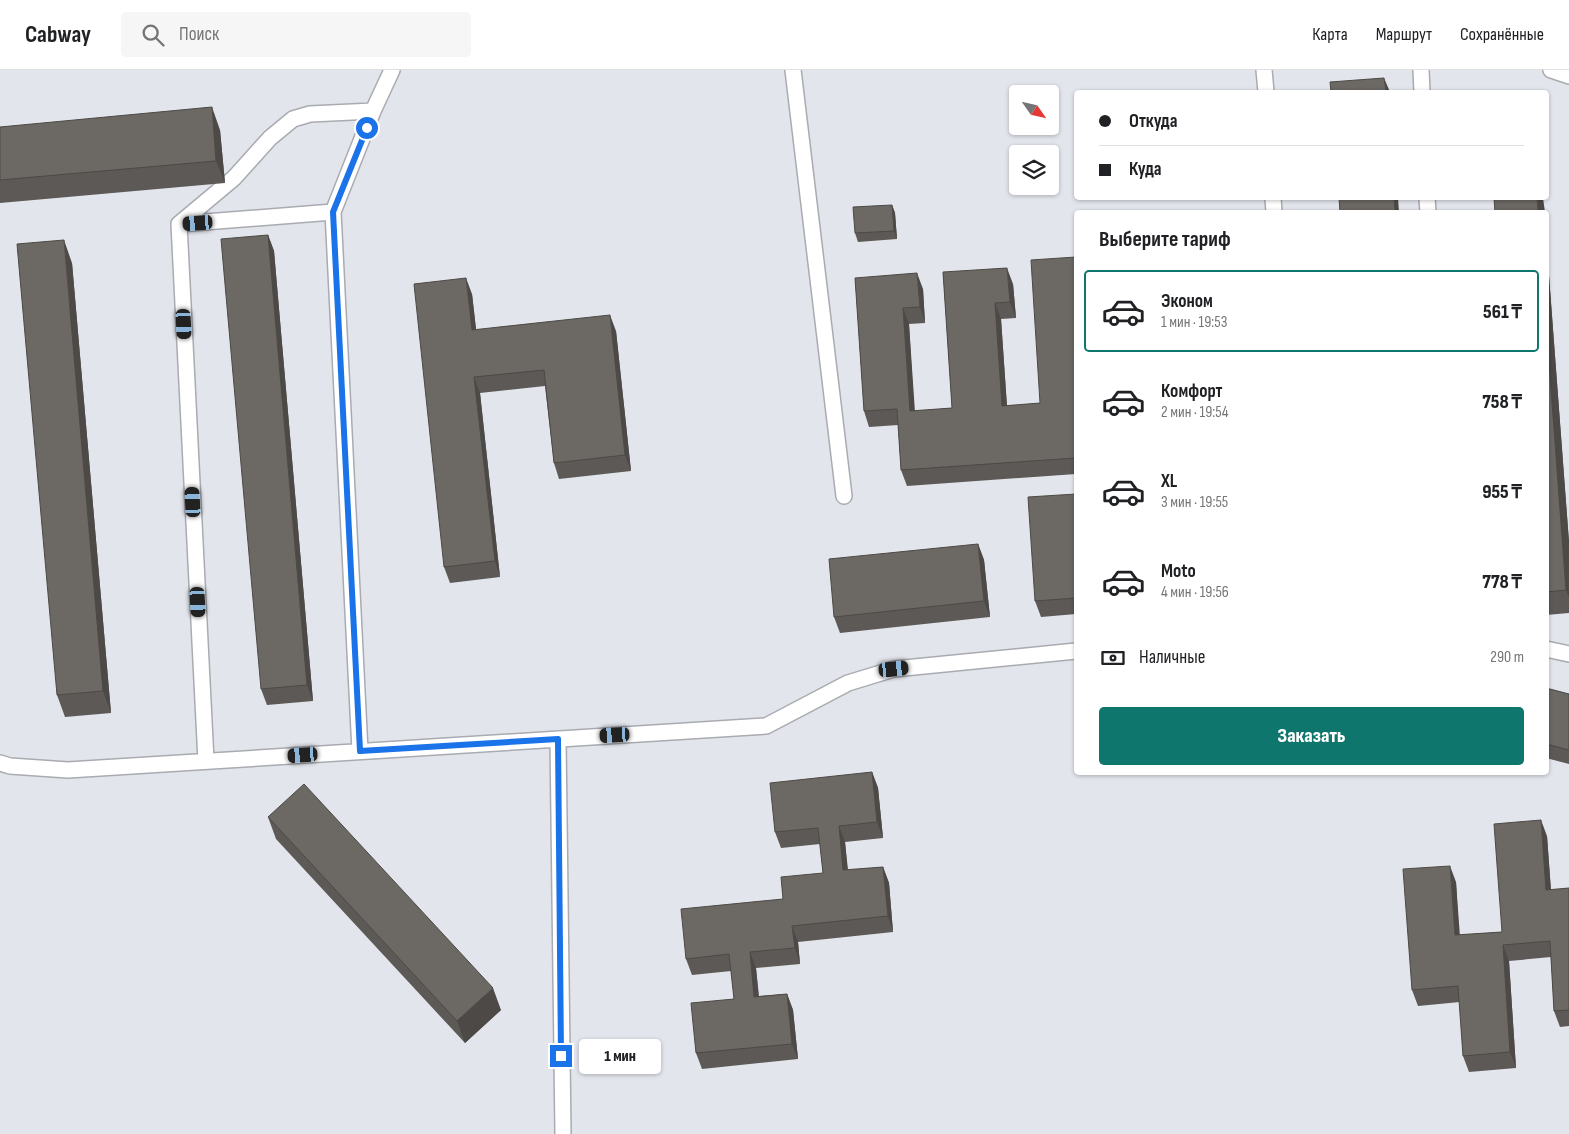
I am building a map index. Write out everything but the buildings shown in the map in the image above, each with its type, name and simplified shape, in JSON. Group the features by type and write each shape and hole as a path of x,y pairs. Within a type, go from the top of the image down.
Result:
{"lane":[{"path":"360,751 333,212 373,110 392,70"},
{"path":"793,70 844,496"},
{"path":"1264,70 1266,90"},
{"path":"1421,70 1422,90"},
{"path":"1550,70 1569,76"},
{"path":"179,224 234,178 270,138 293,119 310,114 373,110"},
{"path":"179,224 333,212"},
{"path":"179,224 206,761"},
{"path":"1549,650 1569,654"},
{"path":"0,763 10,766 68,770 766,726 848,683 894,669 1074,651"},
{"path":"558,739 563,1134"}],"route":[{"path":"367,128 333,212 360,751 558,739 561,1056"}]}
